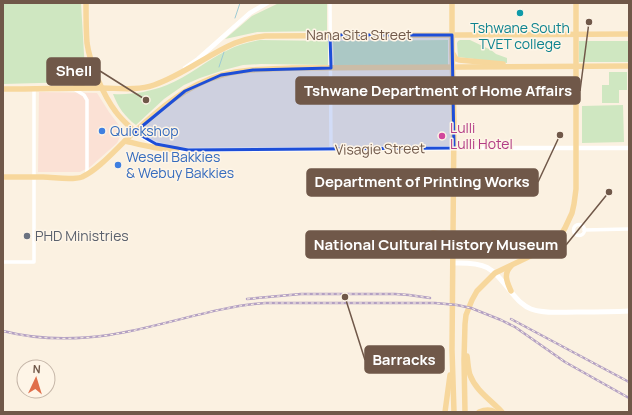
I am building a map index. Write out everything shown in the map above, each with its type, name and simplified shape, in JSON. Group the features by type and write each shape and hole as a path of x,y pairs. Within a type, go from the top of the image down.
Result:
{"main road":[{"path":"3,89 60,89 79,86 87,80 90,76 91,69 86,32 86,3"},
{"path":"452,3 454,148 452,356 454,412"},
{"path":"465,412 465,324 466,315 472,300 477,291 495,273 534,255 548,247 559,238 572,213 576,197 576,3"},
{"name":"Nana Sita Street","path":"60,89 145,88 173,78 236,42 265,36 629,34"},
{"path":"89,52 108,101 115,111 135,132"},
{"path":"452,52 459,60 498,63 523,67"},
{"path":"3,177 77,178 83,176 110,156 125,140 185,91 221,75 253,70 331,68 629,66"},
{"path":"125,140 155,148 176,149"},
{"path":"433,233 443,234 447,237 453,248"},
{"path":"454,263 480,264 487,267 495,273 520,302 525,306 539,311 629,311"},
{"path":"511,291 506,274 508,268 514,264"},
{"path":"465,324 470,374 477,387 502,412"},
{"path":"445,412 452,356"},
{"path":"479,412 482,410 488,410 495,412"}],"street":[{"path":"173,78 198,59 252,11 266,3"},
{"path":"330,3 331,149"},
{"path":"73,88 84,94 87,100 87,174"},
{"path":"3,262 34,262 34,89"},
{"name":"Visagie Street","path":"135,132 156,144 176,149 188,150 629,148"},
{"path":"584,230 629,229"}],"highlighted area":[{"path":"330,35 452,35 454,148 188,150 156,144 135,132 185,91 221,75 253,70 331,68"}],"shaded area":[{"path":"39,92 97,93 121,128 122,133 117,143 90,167 80,172 38,172"}],"green space":[{"path":"3,3 81,3 85,71 75,82 3,84"},
{"path":"279,3 327,3 327,31 257,32 225,39 252,16"},
{"path":"260,40 328,41 328,65 261,64 243,65 224,70 184,85 164,99 136,125 128,119 122,111 113,94 126,94 154,90 175,82 232,48"},
{"path":"448,40 448,65 334,65 333,41"},
{"path":"460,40 470,40 491,50 496,54 507,58 507,63 458,57 457,43"},
{"path":"579,41 629,41 629,62 579,62"},
{"path":"609,72 627,72 627,90 619,90 619,103 602,103 602,85 609,85"},
{"path":"623,105 624,142 582,143 582,106"}],"waterway":[{"path":"235,18 240,3"},
{"path":"219,67 224,52"}],"railway":[{"path":"247,299 301,294 395,294 430,298"},
{"path":"3,331 43,338 96,337 245,305 265,303 435,303 457,305 471,308 515,327 565,362 629,398"},
{"path":"511,319 629,382"}],"place":[{"name":"Tshwane South TVET college","path":"520,13"},
{"name":"Tshwane Department of Home Affairs","path":"589,22"},
{"name":"Shell","path":"146,100"},
{"name":"Quickshop","path":"102,131"},
{"name":"Department of Printing Works","path":"560,135"},
{"name":"Lulli Lulli Hotel","path":"442,136"},
{"name":"Wesell Bakkies & Webuy Bakkies","path":"118,165"},
{"name":"National Cultural History Museum","path":"609,192"},
{"name":"PHD Ministries","path":"27,236"},
{"name":"Barracks","path":"345,297"}]}
